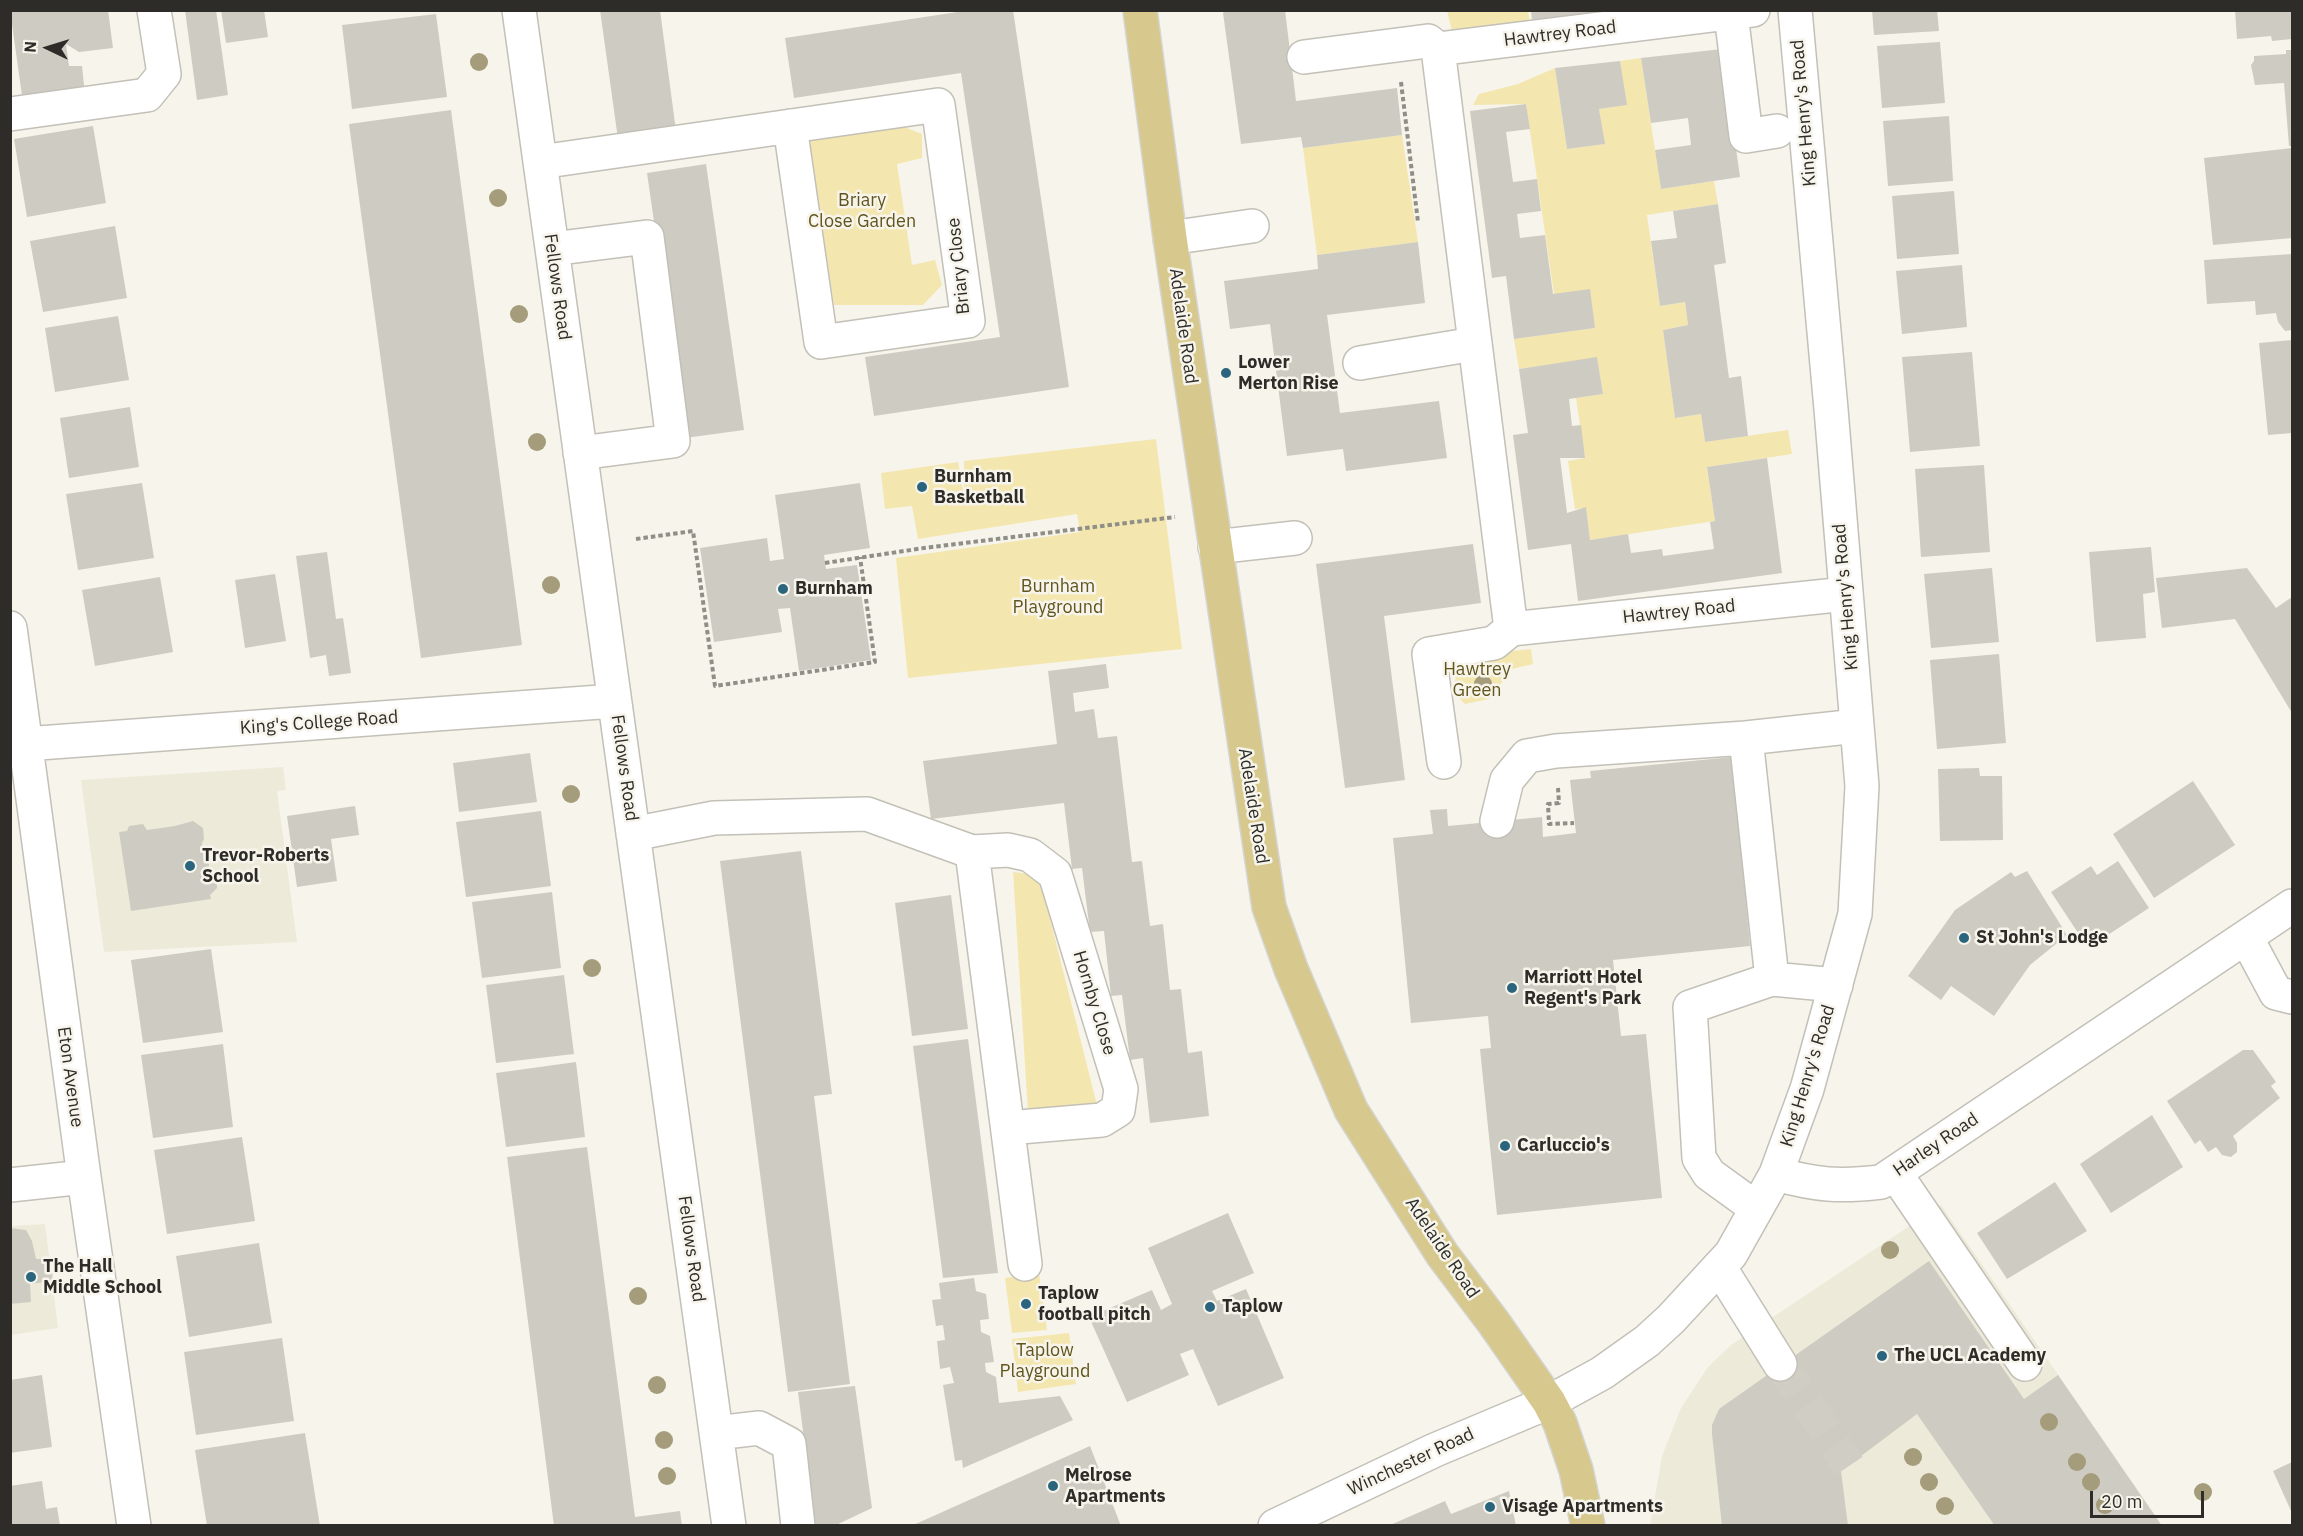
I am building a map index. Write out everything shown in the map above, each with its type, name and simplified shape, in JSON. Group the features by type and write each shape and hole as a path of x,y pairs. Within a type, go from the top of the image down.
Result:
{"main road":[{"name":"Adelaide Road","path":"1140,10 1170,238 1269,907 1291,969 1351,1110 1442,1254 1482,1306 1549,1402 1569,1446 1583,1496 1588,1526"}],"street":[{"path":"10,114 147,95 164,74 154,10"},
{"name":"Fellows Road","path":"519,10 729,1526"},
{"name":"King Henry's Road","path":"1776,1174 1807,1089 1855,914 1862,786 1795,10"},
{"path":"1742,12 1746,136 1777,131"},
{"name":"Hawtrey Road","path":"1304,57 1428,41 1438,49 1742,12"},
{"path":"1438,49 1511,629"},
{"name":"Briary Close","path":"540,162 790,126 938,105 968,321 821,342 790,126"},
{"path":"1170,238 1252,226"},
{"path":"552,249 647,237 673,441 580,453"},
{"path":"1360,363 1474,344"},
{"path":"1215,547 1295,538"},
{"name":"Hawtrey Road","path":"1444,762 1429,654 1494,643 1511,629 1846,594"},
{"name":"Eton Avenue","path":"10,628 134,1526"},
{"name":"King's College Road","path":"25,744 614,701"},
{"path":"1497,821 1507,780 1527,756 1556,751 1746,738 1857,726"},
{"path":"1746,738 1772,980"},
{"name":"Hornby Close","path":"633,834 714,818 867,814 972,852 1008,850 1030,855 1054,874 1120,1089 1118,1110 1102,1120 1008,1128"},
{"path":"972,852 1025,1264"},
{"name":"Harley Road","path":"1776,1174 1811,1184 1850,1186 1881,1182 2292,906"},
{"path":"2246,937 2276,993 2292,997"},
{"path":"1756,1208 1709,1174 1699,1158 1690,1007 1772,980 1836,985"},
{"path":"1895,1173 2025,1364"},
{"path":"1549,1402 1602,1373 1647,1341 1671,1319 1731,1254 1776,1174"},
{"path":"10,1185 84,1177"},
{"path":"1720,1268 1780,1364"},
{"name":"Winchester Road","path":"1275,1526 1435,1450 1549,1402"},
{"path":"716,1432 759,1428 789,1444 798,1526"}],"path":[{"path":"1397,45 1418,222"},
{"path":"825,563 894,552 1211,514"},
{"path":"636,539 693,531 715,686 875,663 862,557"}],"shaded area":[{"name":"Trevor-Roberts School","path":"283,767 286,790 277,791 297,942 104,952 81,780"},
{"name":"The UCL Academy","path":"1941,1205 2162,1525 1650,1526 1662,1456 1681,1408 1708,1367 1731,1345"},
{"name":"The Hall Middle School","path":"45,1224 58,1328 11,1335 11,1226"}],"green space":[{"path":"1447,11 1528,11 1530,23 1452,31"},
{"path":"1641,58 1661,189 1714,181 1718,204 1647,215 1660,306 1685,302 1688,325 1663,330 1675,418 1701,414 1705,442 1788,430 1792,454 1707,467 1715,521 1590,540 1586,508 1575,509 1568,461 1585,458 1576,398 1603,394 1597,358 1519,369 1514,339 1595,328 1554,294 1526,104 1473,105 1479,94 1518,84 1555,68 1567,149 1604,144 1599,109 1626,105 1620,61"},
{"name":"Briary Close Garden","path":"894,123 922,134 922,158 897,164 912,265 935,260 942,285 923,305 834,305 809,141"},
{"path":"1402,135 1418,242 1317,255 1303,148"},
{"name":"Burnham Playground","path":"1156,439 1182,649 908,678 896,558 1080,532 1077,514 918,539 912,506 885,509 881,473 958,462 964,496 964,461"},
{"name":"Hawtrey Green","path":"1531,649 1533,664 1512,669 1489,699 1465,704 1456,695 1456,677 1468,662 1488,654"},
{"path":"1013,872 1039,875 1099,1113 1028,1113"},
{"name":"Taplow football pitch","path":"1039,1273 1047,1330 1012,1333 1005,1278"},
{"name":"Taplow Playground","path":"1069,1333 1076,1384 1018,1392 1012,1339"}],"building":[{"path":"10,10 108,10 113,48 79,52 66,44 69,66 82,66 85,94 23,103"},
{"path":"185,10 216,10 228,95 197,100"},
{"path":"221,10 264,10 268,37 226,43"},
{"path":"600,10 660,10 676,131 618,139"},
{"path":"971,10 1013,10 1069,387 874,416 865,357 1000,337 961,73 794,98 785,38"},
{"path":"1226,10 1285,10 1296,101 1397,88 1402,135 1303,148 1301,137 1241,144 1223,13"},
{"path":"1531,10 1595,10 1596,14 1532,22"},
{"path":"1872,10 1937,10 1939,31 1874,35"},
{"path":"2235,10 2292,10 2292,39 2272,41 2271,36 2237,39"},
{"path":"436,14 447,97 352,109 342,25"},
{"path":"1940,42 1945,103 1882,108 1877,46"},
{"path":"1722,49 1740,177 1661,189 1655,150 1691,145 1688,118 1651,123 1641,58"},
{"path":"2286,50 2292,50 2292,146 2289,146 2284,83 2255,85 2251,65 2254,56 2286,54"},
{"path":"1620,61 1627,105 1599,109 1605,144 1567,149 1555,68"},
{"path":"1526,104 1530,129 1506,132 1513,182 1537,179 1541,211 1517,214 1520,238 1545,235 1553,294 1590,289 1595,328 1514,339 1506,276 1492,278 1470,111"},
{"path":"451,110 522,645 421,658 349,124"},
{"path":"1949,116 1953,181 1888,186 1883,121"},
{"path":"93,126 106,203 27,217 14,139"},
{"path":"2292,148 2292,238 2213,245 2204,158"},
{"path":"706,164 744,430 685,438 647,173"},
{"path":"1954,191 1959,254 1897,259 1892,196"},
{"path":"1718,204 1726,263 1714,265 1729,378 1741,376 1748,436 1705,442 1701,414 1675,418 1663,330 1688,325 1685,302 1660,306 1651,241 1677,238 1673,211"},
{"path":"115,226 127,298 43,312 30,241"},
{"path":"1418,242 1425,303 1327,315 1340,413 1439,401 1447,458 1346,471 1343,449 1287,456 1270,324 1230,329 1224,281 1318,269 1317,255"},
{"path":"2292,254 2292,330 2285,331 2278,322 2276,313 2256,315 2255,301 2207,304 2204,260"},
{"path":"1962,265 1967,327 1902,334 1896,271"},
{"path":"118,316 129,380 55,392 45,328"},
{"path":"2292,340 2292,433 2268,435 2259,343"},
{"path":"1972,352 1980,446 1910,452 1902,357"},
{"path":"1597,357 1603,394 1569,399 1572,426 1581,425 1585,458 1560,458 1567,513 1586,507 1590,540 1628,534 1631,553 1662,549 1663,556 1714,549 1710,522 1715,521 1707,467 1767,458 1782,573 1578,601 1571,544 1528,550 1513,435 1528,433 1519,369"},
{"path":"130,407 139,467 69,478 60,418"},
{"path":"1984,465 1990,552 1921,557 1915,469"},
{"path":"142,483 154,558 78,570 66,494"},
{"name":"Burnham","path":"860,483 870,548 824,555 826,569 857,565 871,660 799,671 790,608 778,609 782,632 714,642 700,548 767,538 770,561 784,559 775,495"},
{"path":"1473,544 1481,603 1384,616 1405,780 1345,788 1316,564"},
{"path":"2151,547 2155,592 2143,594 2146,638 2096,642 2089,552"},
{"path":"327,552 336,619 343,618 351,673 329,676 326,655 310,658 296,556"},
{"path":"1992,568 1999,642 1931,648 1924,574"},
{"path":"2247,568 2276,608 2292,597 2292,713 2235,619 2162,628 2156,578"},
{"path":"275,574 286,641 245,648 235,580"},
{"path":"160,577 173,652 95,666 82,590"},
{"path":"1999,654 2006,743 1937,749 1930,660"},
{"path":"1106,664 1109,688 1073,693 1075,712 1094,709 1098,738 1117,736 1132,862 1142,861 1150,926 1163,924 1170,990 1181,989 1188,1053 1202,1051 1209,1116 1150,1123 1143,1058 1130,1060 1122,995 1111,996 1104,931 1090,932 1082,868 1072,869 1064,803 931,819 923,761 1057,744 1048,671"},
{"path":"530,753 537,802 459,812 453,763"},
{"name":"Marriott Hotel Regent's Park","path":"1732,757 1750,946 1613,960 1621,1036 1646,1034 1662,1198 1497,1215 1480,1049 1491,1048 1488,1016 1411,1023 1393,838 1433,834 1430,810 1447,809 1448,826 1542,817 1543,837 1576,833 1570,780 1591,778 1590,771"},
{"path":"1979,768 1980,776 2002,776 2003,840 1940,841 1938,769"},
{"path":"2193,781 2235,845 2154,898 2113,834"},
{"path":"355,806 359,835 331,839 337,881 297,887 287,816"},
{"path":"541,811 551,886 466,897 456,822"},
{"path":"193,821 203,828 204,861 217,875 217,888 210,895 211,899 131,911 119,832 127,831 129,826 143,824 147,830"},
{"path":"801,851 832,1094 814,1096 850,1384 788,1392 720,861"},
{"path":"2118,861 2149,908 2088,948 2051,892 2091,866 2097,875"},
{"path":"2027,871 2067,935 2030,965 1994,1016 1951,986 1941,1000 1908,976 1955,910 2011,872 2015,877"},
{"path":"552,892 561,968 482,978 472,902"},
{"path":"951,895 968,1029 912,1036 895,903"},
{"path":"211,949 223,1032 143,1043 131,960"},
{"path":"564,975 574,1054 496,1063 486,985"},
{"path":"968,1039 998,1273 943,1278 913,1046"},
{"path":"223,1044 233,1127 153,1138 141,1055"},
{"path":"2243,1050 2253,1050 2276,1082 2271,1086 2280,1098 2233,1136 2237,1143 2237,1152 2231,1157 2222,1155 2216,1147 2208,1152 2200,1140 2195,1144 2167,1101"},
{"path":"576,1062 585,1137 506,1147 496,1073"},
{"path":"2152,1115 2183,1167 2111,1213 2080,1164"},
{"path":"242,1137 255,1221 167,1234 154,1150"},
{"path":"587,1147 635,1517 680,1511 682,1526 554,1526 507,1157"},
{"path":"2055,1182 2087,1231 2007,1279 1977,1233"},
{"name":"Taplow","path":"1228,1213 1254,1273 1212,1291 1217,1301 1246,1289 1284,1378 1218,1406 1193,1349 1180,1354 1189,1375 1127,1402 1089,1317 1152,1290 1161,1310 1172,1304 1148,1248"},
{"path":"10,1228 26,1230 32,1241 36,1259 51,1259 53,1281 30,1284 31,1302 10,1304"},
{"path":"259,1243 272,1323 189,1337 176,1256"},
{"name":"The UCL Academy","path":"1929,1261 2024,1399 2058,1375 2162,1526 1995,1526 1917,1414 1841,1471 1848,1526 1722,1526 1712,1434 1712,1425 1719,1409"},
{"path":"974,1278 976,1291 986,1294 989,1319 980,1320 981,1332 990,1336 994,1362 985,1363 986,1372 996,1377 999,1403 1060,1396 1073,1420 963,1468 962,1460 955,1461 943,1385 954,1383 950,1367 940,1369 937,1341 945,1340 943,1325 936,1326 932,1300 941,1299 939,1283"},
{"path":"282,1338 294,1421 196,1435 184,1352"},
{"path":"42,1375 52,1447 10,1453 10,1380"},
{"path":"855,1386 872,1508 834,1526 815,1526 798,1392"},
{"path":"305,1433 320,1526 207,1526 195,1450"},
{"name":"Melrose Apartments","path":"1090,1446 1121,1526 911,1526"},
{"path":"2292,1462 2292,1513 2273,1471"},
{"path":"42,1481 46,1509 57,1507 60,1526 10,1526 10,1486"},
{"name":"Visage Apartments","path":"1509,1491 1516,1526 1388,1526 1445,1501 1451,1514"}],"tunnel":[{"path":"1780,1364 1849,1466"}],"place":[{"name":"Lower Merton Rise","path":"1226,373"},
{"name":"Burnham Basketball","path":"922,487"},
{"name":"Burnham","path":"783,589"},
{"name":"Trevor-Roberts School","path":"190,866"},
{"name":"St John's Lodge","path":"1964,938"},
{"name":"Marriott Hotel Regent's Park","path":"1512,988"},
{"name":"Carluccio's","path":"1505,1146"},
{"name":"The Hall Middle School","path":"31,1277"},
{"name":"Taplow football pitch","path":"1026,1304"},
{"name":"Taplow","path":"1210,1307"},
{"name":"The UCL Academy","path":"1882,1356"},
{"name":"Melrose Apartments","path":"1053,1486"},
{"name":"Visage Apartments","path":"1490,1507"}]}
